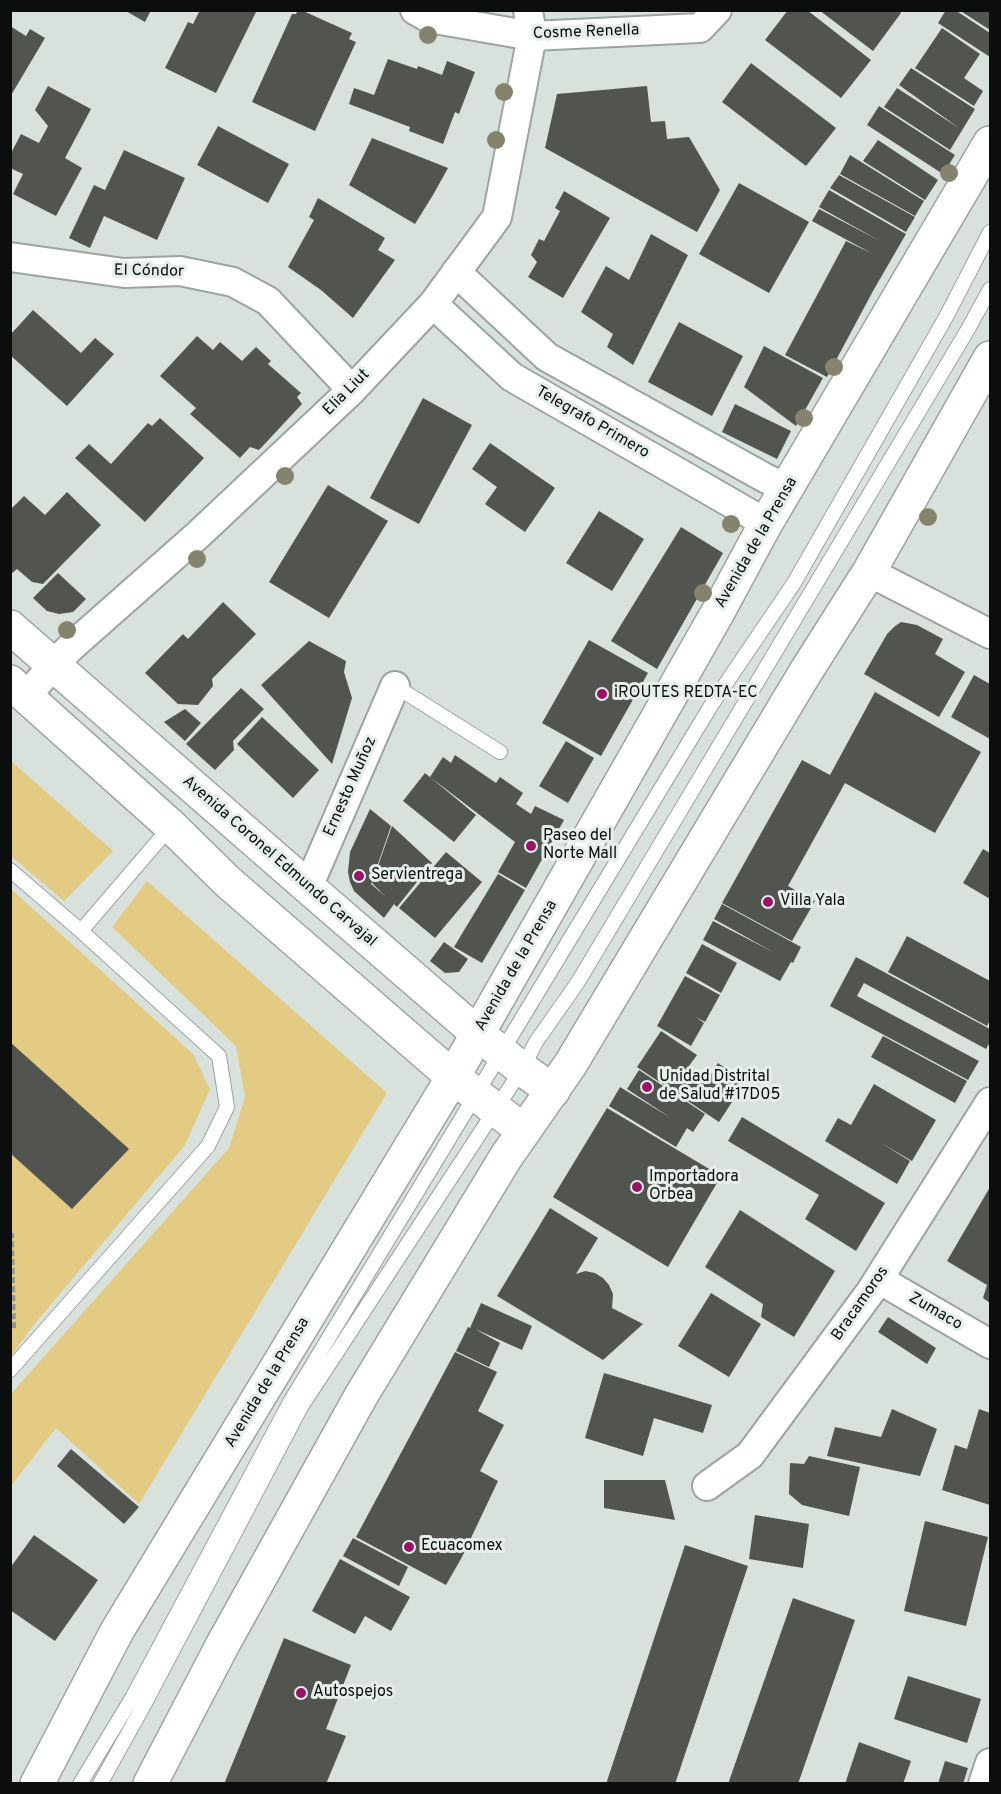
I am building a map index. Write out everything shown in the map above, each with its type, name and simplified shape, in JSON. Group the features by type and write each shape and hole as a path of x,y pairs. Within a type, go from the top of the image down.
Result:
{"main road":[{"name":"Avenida de la Prensa","path":"37,1784 117,1631 500,1052 766,523 990,143"},
{"path":"150,1784 224,1644 361,1396 506,1157 553,1091 805,673 869,572 990,358"},
{"name":"Avenida Coronel Edmundo Carvajal","path":"10,627 500,1052 553,1091"},
{"path":"18,689 171,826 228,882 474,1094 524,1131"}],"street":[{"name":"Cosme Renella","path":"415,10 429,18 700,28 717,10"},
{"name":"Elia Liut","path":"18,689 53,665 199,534 352,390 433,304 497,217 530,23"},
{"name":"El Cóndor","path":"10,257 124,273 180,271 233,282 268,301 352,390"},
{"path":"456,272 547,357 788,488"},
{"name":"Telegrafo Primero","path":"433,304 512,377 766,523"},
{"path":"869,572 990,634"},
{"name":"Ernesto Muñoz","path":"308,887 395,686"},
{"name":"Bracamoros","path":"707,1486 750,1455 879,1280 990,1102"},
{"name":"Zumaco","path":"879,1280 990,1344"},
{"path":"983,1784 990,1763"}],"lane":[{"path":"80,1784 132,1698 290,1402 474,1094 712,704 794,583 946,316 990,232"},
{"path":"500,1052 537,1042 578,982 990,289"},
{"path":"395,686 500,753"},
{"path":"81,931 171,826"},
{"path":"10,870 219,1056 227,1107 208,1146 12,1368"},
{"path":"100,1784 301,1407 474,1094"}],"path":[{"path":"10,1233 12,1234 12,1368"}],"shaded area":[{"path":"10,760 113,851 64,901 11,856"},
{"path":"147,881 387,1093 139,1504 56,1428 11,1486 10,1395 229,1148 245,1097 236,1046 112,927"},
{"path":"10,888 193,1054 210,1089 185,1145 33,1326 11,1356"}],"building":[{"path":"124,10 151,10 145,22"},
{"path":"200,10 257,10 216,93 165,68 188,22 193,24"},
{"path":"298,10 352,33 349,39 356,42 315,131 252,102 292,14 296,14"},
{"path":"788,10 807,10 871,60 841,98 765,40"},
{"path":"819,10 898,10 901,13 873,51"},
{"path":"946,10 955,10 990,33 990,57 938,23"},
{"path":"959,10 990,10 990,30"},
{"path":"10,26 26,36 30,29 45,38 10,97"},
{"path":"942,28 980,54 964,78 983,91 974,106 915,68"},
{"path":"388,59 417,69 418,66 442,75 447,61 475,72 459,114 455,112 443,144 409,131 410,127 349,104 354,88 374,95"},
{"path":"751,63 836,128 806,166 722,102"},
{"path":"911,68 975,109 950,150 884,107 897,88 959,128 899,85"},
{"path":"48,86 91,109 65,158 82,168 56,216 13,194 23,174 10,168 10,155 21,134 39,143 48,126 35,110"},
{"path":"647,86 651,122 665,121 667,139 689,137 720,190 697,232 545,148 557,94"},
{"path":"879,106 955,155 943,174 867,125"},
{"path":"218,126 289,164 268,203 197,165"},
{"path":"372,138 448,168 415,224 349,185"},
{"path":"878,140 938,180 925,200 863,161"},
{"path":"124,150 185,178 157,240 104,216 90,248 69,238 94,185 105,190"},
{"path":"850,155 924,201 915,216 840,174"},
{"path":"839,175 915,217 906,232 830,188"},
{"path":"739,183 809,222 769,293 699,254"},
{"path":"829,190 906,234 827,377 785,355 846,241 873,254 812,221 819,209 880,241 819,207"},
{"path":"564,191 610,218 563,298 528,277 537,262 531,255 539,239 544,241 560,211 555,208"},
{"path":"318,198 385,238 378,250 395,260 353,318 321,290 288,267 314,220 309,217"},
{"path":"651,234 688,255 633,365 607,347 613,334 581,312 606,266 629,280"},
{"path":"33,310 81,353 95,338 114,354 67,406 10,355 10,335"},
{"path":"679,322 743,356 712,416 648,382"},
{"path":"197,336 213,350 220,342 242,361 256,347 271,361 268,364 301,393 297,397 302,404 259,450 250,447 240,458 190,414 196,408 160,376"},
{"path":"764,346 823,378 796,426 744,387"},
{"path":"423,398 472,425 419,524 370,498"},
{"path":"735,404 791,431 777,459 722,432"},
{"path":"160,418 204,458 145,522 75,458 89,444 111,464 148,423 152,426"},
{"path":"490,443 555,488 525,532 485,504 497,487 472,469"},
{"path":"328,485 388,521 329,618 269,582"},
{"path":"67,492 101,525 43,584 32,582 17,569 10,575 10,510 24,496 45,515"},
{"path":"599,511 644,539 612,591 566,563"},
{"path":"681,527 723,553 657,669 611,641"},
{"path":"58,573 86,599 73,612 59,614 47,611 33,598"},
{"path":"223,602 256,634 212,679 213,686 198,705 178,704 145,673 183,634 188,639"},
{"path":"901,622 917,625 943,639 935,654 965,672 939,717 864,674 887,634"},
{"path":"589,640 648,673 601,756 542,723"},
{"path":"309,641 346,661 344,672 352,698 332,764 261,685"},
{"path":"974,675 990,684 990,739 951,717"},
{"path":"241,688 264,709 233,741 234,750 215,770 186,744"},
{"path":"875,692 981,752 935,833 845,783 788,886 815,901 792,941 722,903 802,760 830,775"},
{"path":"185,709 201,723 185,741 164,722"},
{"path":"262,717 319,770 293,798 237,744"},
{"path":"566,741 594,758 568,803 539,786"},
{"path":"455,755 496,783 500,777 523,793 516,804 531,814 535,806 564,820 526,888 498,872 515,842 430,777 443,757 451,763"},
{"path":"425,773 476,815 454,842 403,801"},
{"path":"370,809 391,826 371,884 386,897 372,883 392,826 432,863 397,907 394,904 384,918 354,891 348,872 350,852"},
{"path":"983,849 990,853 990,899 963,883"},
{"path":"446,852 482,882 435,938 399,908"},
{"path":"498,874 525,890 482,963 454,947"},
{"path":"722,904 801,947 780,981 703,940 713,921 773,952 714,919"},
{"path":"907,936 990,981 990,1020 987,1026 888,972"},
{"path":"444,942 468,959 459,972 445,973 430,961"},
{"path":"702,944 737,963 721,993 686,973"},
{"path":"856,957 990,1029 990,1042 986,1049 864,983 857,996 979,1061 968,1080 830,1006"},
{"path":"685,976 720,995 705,1022 696,1017 704,1023 691,1046 657,1026"},
{"path":"661,1031 697,1055 689,1066 708,1079 718,1063 745,1082 719,1122 637,1067"},
{"path":"883,1036 967,1081 955,1103 871,1057"},
{"path":"10,1042 129,1149 72,1209 10,1153"},
{"path":"639,1070 705,1114 693,1132 687,1128 676,1147 609,1106 620,1087 671,1118 627,1089"},
{"path":"874,1084 936,1120 912,1161 881,1143 910,1161 897,1184 825,1141 838,1118 851,1125"},
{"name":"Importadora Orbea","path":"607,1108 721,1176 668,1267 553,1197"},
{"path":"742,1117 885,1203 856,1251 805,1219 819,1195 728,1141"},
{"path":"990,1187 990,1303 983,1298 987,1285 947,1261"},
{"path":"550,1208 598,1238 576,1274 585,1271 603,1278 613,1294 612,1308 643,1324 603,1360 497,1296"},
{"path":"740,1210 835,1271 794,1337 761,1317 763,1304 705,1267"},
{"path":"711,1293 761,1324 729,1377 678,1346"},
{"path":"481,1303 532,1326 522,1350 475,1329 500,1343 489,1367 456,1351"},
{"path":"888,1317 936,1348 927,1364 878,1332"},
{"path":"455,1352 497,1372 478,1411 504,1425 480,1471 498,1481 446,1585 356,1537"},
{"path":"604,1373 712,1405 703,1433 654,1418 643,1456 585,1438"},
{"path":"892,1409 937,1429 920,1476 827,1456 835,1427 881,1437"},
{"path":"979,1409 990,1413 990,1505 942,1490 955,1445 967,1449"},
{"path":"71,1449 139,1507 124,1524 57,1466"},
{"path":"809,1456 860,1467 849,1516 802,1505 789,1494 790,1463 804,1464"},
{"path":"604,1480 665,1480 675,1520 604,1508"},
{"path":"755,1515 809,1524 803,1568 749,1559"},
{"path":"925,1521 988,1537 966,1626 904,1611"},
{"path":"34,1535 98,1580 55,1641 10,1610 10,1568"},
{"path":"353,1538 408,1567 399,1586 343,1556"},
{"path":"685,1545 748,1566 675,1784 606,1784"},
{"path":"340,1559 410,1597 391,1631 365,1616 355,1634 312,1611"},
{"path":"793,1598 855,1620 798,1784 728,1784"},
{"path":"284,1638 351,1665 326,1729 346,1736 326,1784 224,1784"},
{"path":"908,1676 981,1699 967,1743 894,1719"},
{"path":"859,1742 911,1761 903,1784 845,1784"},
{"path":"945,1761 968,1768 963,1784 938,1784"}],"place":[{"name":"iROUTES REDTA-EC","path":"602,694"},
{"name":"Paseo del Norte Mall","path":"531,846"},
{"name":"Servientrega","path":"359,876"},
{"name":"Villa Yala","path":"768,902"},
{"name":"Unidad Distrital de Salud #17D05","path":"647,1087"},
{"name":"Importadora Orbea","path":"637,1187"},
{"name":"Ecuacomex","path":"409,1547"},
{"name":"Autospejos","path":"301,1693"}]}
